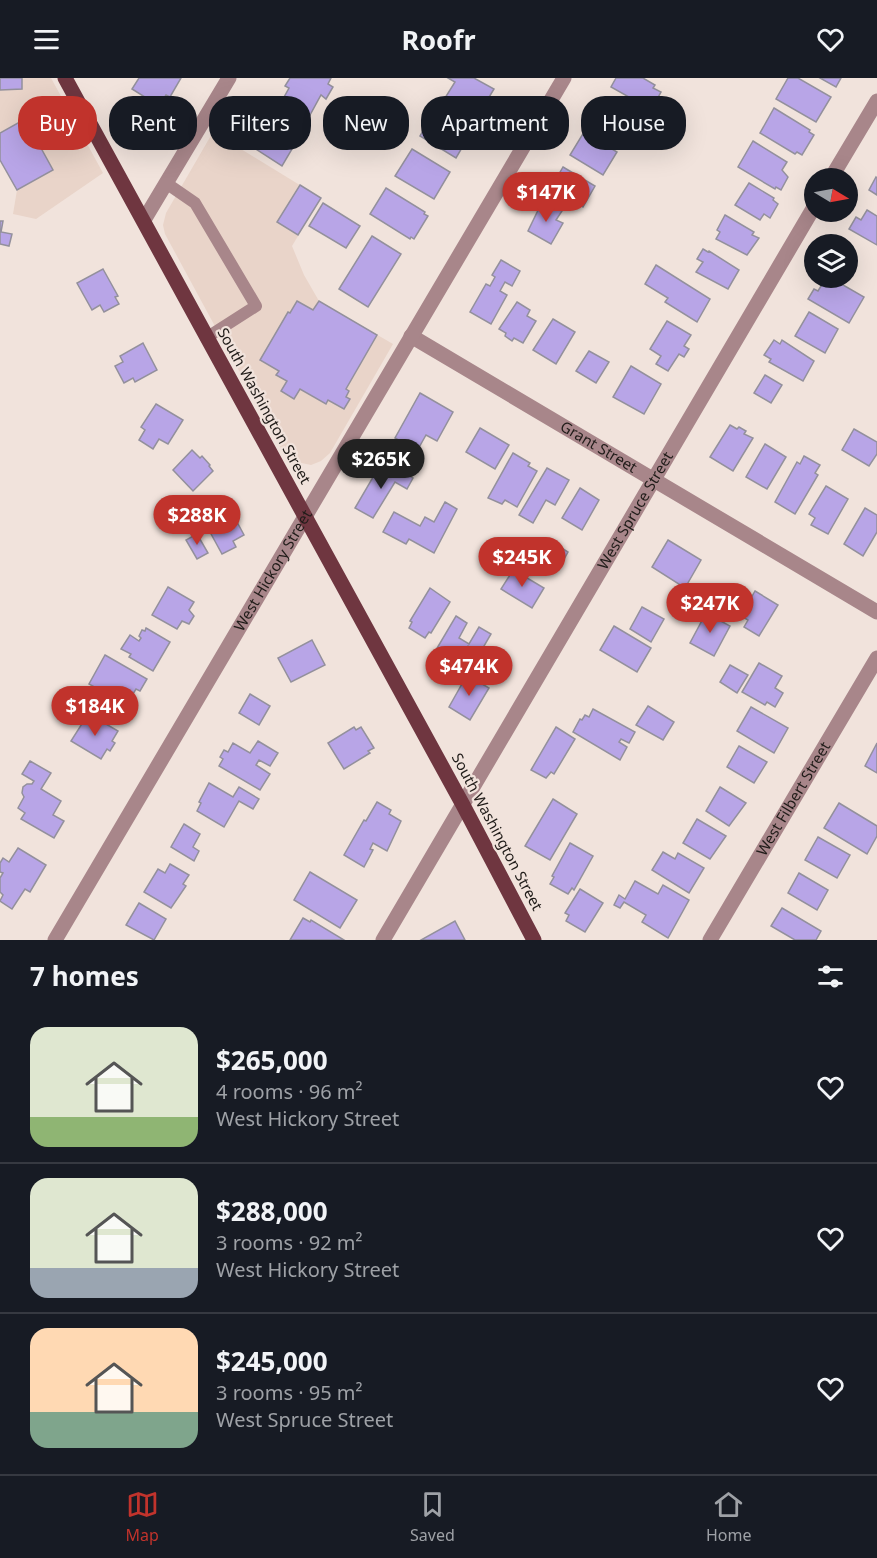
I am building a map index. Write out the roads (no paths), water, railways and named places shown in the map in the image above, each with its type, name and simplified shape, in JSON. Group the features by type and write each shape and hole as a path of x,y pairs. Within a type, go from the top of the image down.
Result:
{"main road":[{"name":"South Washington Street","path":"65,78 534,940"}],"street":[{"path":"144,220 229,78"},
{"name":"West Hickory Street","path":"55,940 564,78"},
{"path":"837,168 877,101"},
{"name":"West Spruce Street","path":"383,940 805,222"},
{"name":"Grant Street","path":"411,336 877,612"},
{"name":"West Filbert Street","path":"710,940 877,658"}],"lane":[{"path":"166,183 195,203 256,306 206,338"}]}
